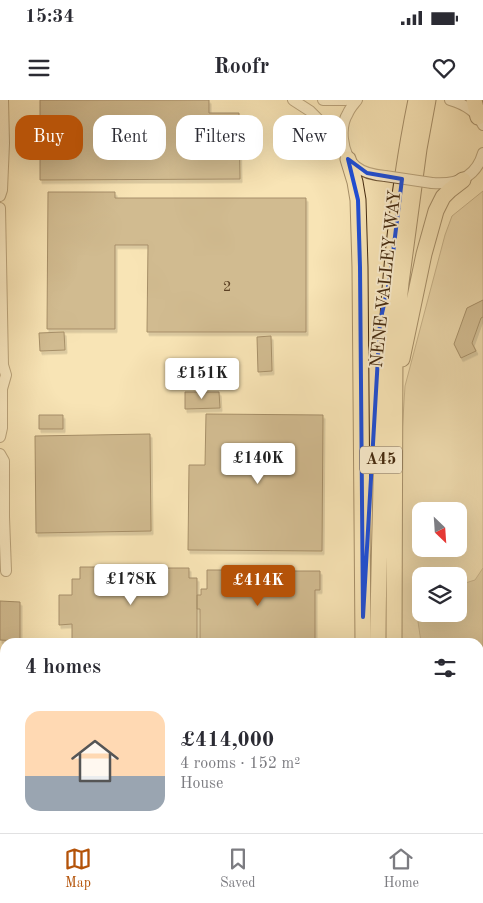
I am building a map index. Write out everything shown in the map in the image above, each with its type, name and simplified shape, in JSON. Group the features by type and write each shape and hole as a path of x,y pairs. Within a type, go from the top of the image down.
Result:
{"highway":[{"name":"NENE VALLEY WAY","path":"378,638 383,386 390,278 406,147 416,100"},
{"name":"NENE VALLEY WAY","path":"394,638 395,346 401,283 419,149 428,100"},
{"path":"474,100 481,121"},
{"path":"346,156 355,182 358,200 363,638"},
{"path":"395,392 424,254 436,211 446,194 466,178"},
{"path":"363,617 380,322 390,278"}],"street":[{"path":"0,196 2,190 4,144 3,100"},
{"path":"292,100 314,115"},
{"path":"323,100 346,100"},
{"path":"346,117 357,100"},
{"path":"450,100 462,104 481,121"},
{"path":"466,178 478,165 483,153"},
{"path":"346,156 361,171 432,183 442,184 466,178 483,171"},
{"path":"0,208 2,365 6,375 2,389 2,428 0,437"},
{"path":"0,454 4,461 6,571"}],"highlighted area":[{"path":"348,159 367,173 402,179 390,278 380,322 363,617 358,200"}],"shaded area":[{"path":"483,191 483,638 401,638 400,468 405,386 445,235 452,216"},
{"path":"483,568 483,638 420,638 418,622 467,622 467,582 475,580"}],"building":[{"path":"40,100 209,100 209,113 239,113 239,115 176,115 176,160 240,160 240,179 40,180 40,160 83,160 83,115 40,115"},
{"path":"48,192 115,192 115,198 306,198 306,332 147,332 148,245 115,245 115,329 47,329"},
{"path":"483,300 483,317 472,343 476,351 461,358 454,344 467,308"},
{"path":"64,332 65,350 40,351 39,333"},
{"path":"271,336 272,371 258,372 257,337"},
{"path":"185,392 219,392 220,408 185,409"},
{"path":"206,414 323,415 322,551 188,550 189,465 205,465"},
{"path":"39,415 63,415 63,429 39,429"},
{"path":"150,434 151,531 36,533 35,436"},
{"path":"80,567 126,567 126,579 142,578 142,568 189,568 189,578 197,578 197,638 72,638 72,624 59,625 59,595 72,595 72,579 80,579"},
{"path":"207,570 283,570 283,589 294,589 294,571 320,571 320,590 315,590 315,638 200,638 200,609 197,609 197,595 201,595 201,589 207,589"},
{"path":"0,601 20,602 20,638 0,638"}]}
